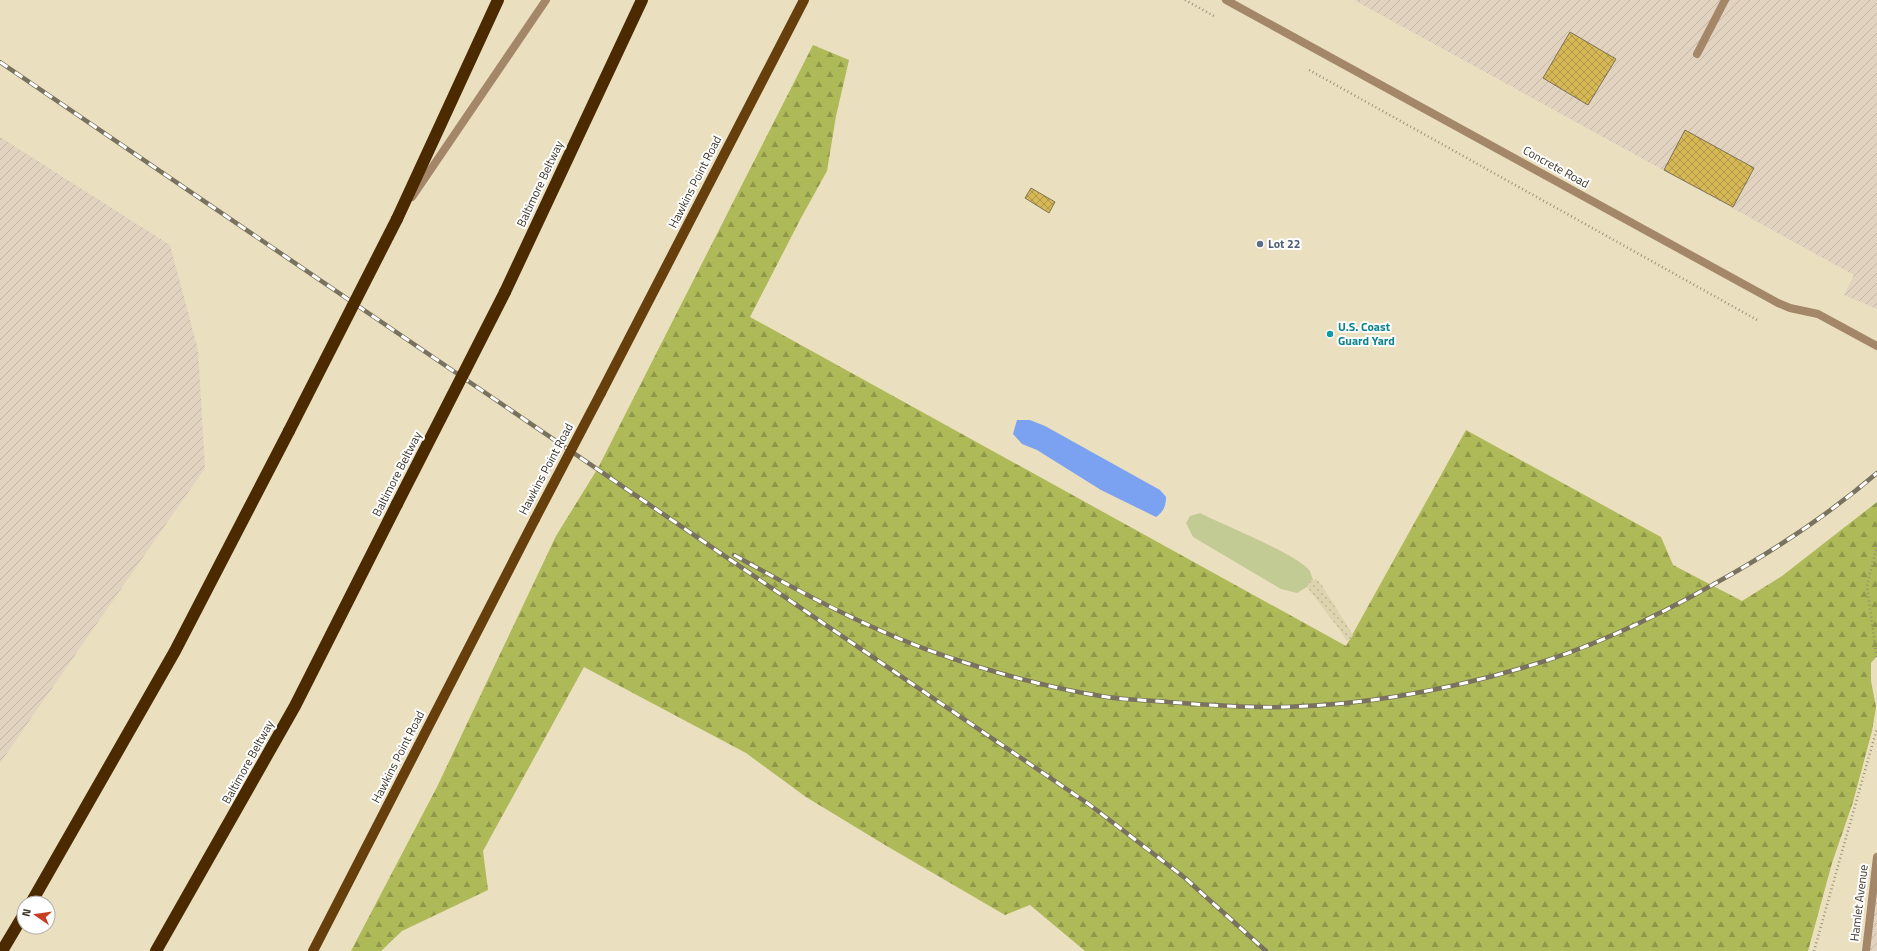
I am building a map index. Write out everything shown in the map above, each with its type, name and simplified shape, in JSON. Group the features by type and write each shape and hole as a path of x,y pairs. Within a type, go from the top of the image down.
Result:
{"highway":[{"path":"36,895 175,651 289,431 397,219 498,0"},
{"name":"Baltimore Beltway","path":"156,951 295,706 505,292 642,0"},
{"path":"2,951 16,927"}],"main road":[{"name":"Hawkins Point Road","path":"313,951 804,0"}],"street":[{"path":"397,219 546,0"},
{"name":"Concrete Road","path":"1226,0 1778,303 1790,308 1818,314 1877,346"},
{"path":"1698,54 1725,0"},
{"name":"Hamlet Avenue","path":"1866,951 1877,857"}],"path":[{"path":"1185,0 1220,20"},
{"path":"1303,66 1759,321"},
{"path":"1877,546 1867,586 1877,660"},
{"path":"1814,951 1877,728"}],"shaded area":[{"path":"1354,0 1877,0 1877,309 1844,295 1854,275"},
{"path":"0,137 170,245 198,350 205,468 0,763"},
{"path":"1877,857 1877,951 1866,951"}],"green space":[{"path":"813,45 849,60 836,116 827,171 750,317 1346,646 1466,430 1661,537 1673,565 1742,601 1782,576 1877,502 1877,656 1871,663 1871,681 1876,707 1872,731 1853,802 1832,863 1808,951 1085,951 1030,905 1005,915 806,797 746,753 584,667 483,851 488,890 402,931 381,951 351,951 437,787 556,536 598,468"},
{"path":"1200,513 1259,540 1303,564 1310,571 1313,580 1310,581 1307,587 1297,593 1281,589 1193,537 1186,523 1190,516"}],"sand":[{"path":"1316,579 1321,584 1353,635 1350,640 1346,640 1307,587 1310,581"}],"water":[{"path":"1017,420 1030,420 1045,426 1160,490 1166,497 1164,509 1156,517 1101,490 1037,450 1022,444 1013,434"}],"building":[{"path":"1570,32 1616,59 1588,105 1543,78"},
{"path":"1685,130 1754,168 1733,207 1664,170"},
{"path":"1031,188 1055,202 1049,213 1025,198"}],"railway":[{"path":"0,62 1090,805 1185,878 1266,951"},
{"path":"734,555 813,598 867,625 951,658 1028,681 1087,694 1122,699 1241,707 1315,706 1375,700 1405,695 1493,676 1572,652 1621,632 1668,609 1757,559 1819,519 1877,473"}],"place":[{"name":"Lot 22","path":"1260,244"},
{"name":"U.S. Coast Guard Yard","path":"1330,334"}]}
